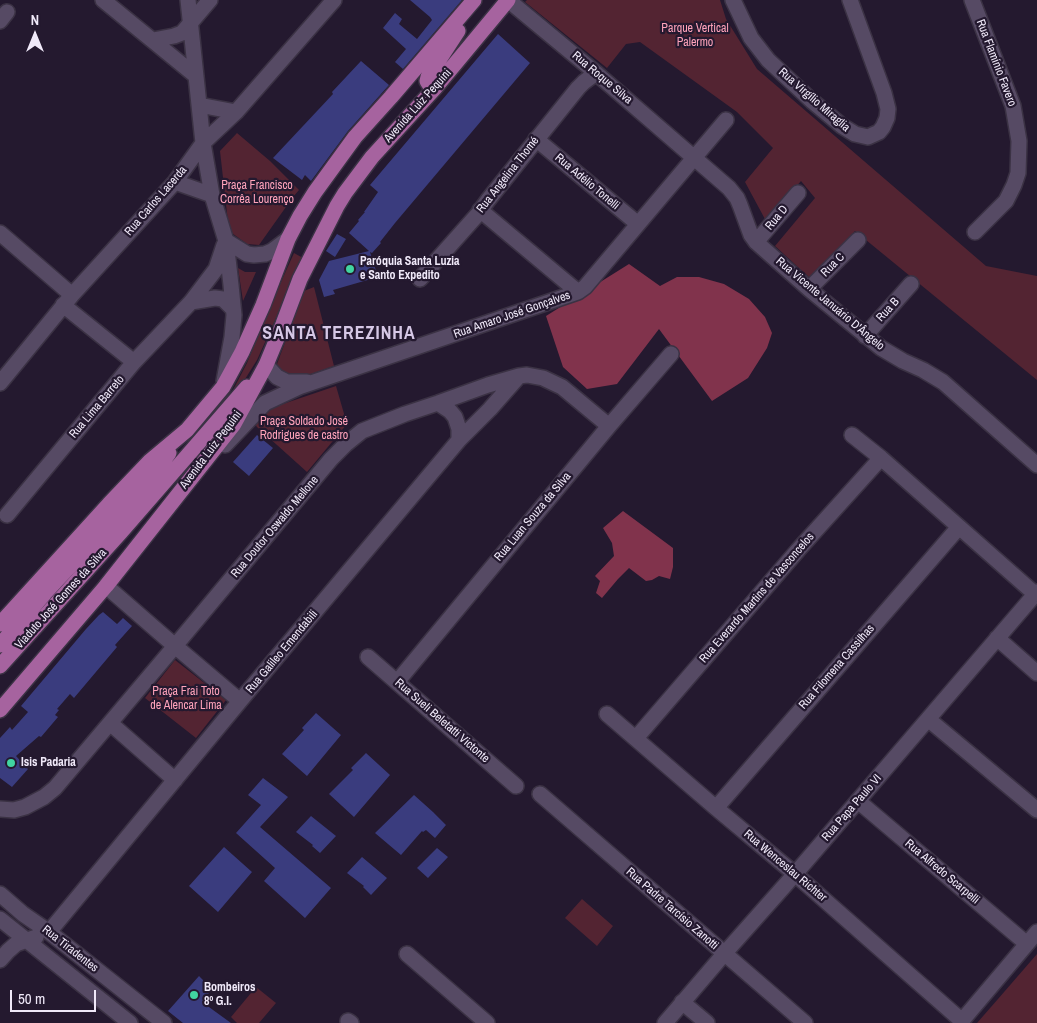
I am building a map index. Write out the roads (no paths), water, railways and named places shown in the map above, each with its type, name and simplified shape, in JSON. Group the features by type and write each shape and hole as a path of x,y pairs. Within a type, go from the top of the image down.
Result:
{"main road":[{"path":"117,527 187,430 223,387 242,352 263,305 288,239 315,192 355,137 474,0"},
{"path":"435,88 427,82 428,77 478,0"},
{"name":"Avenida Luiz Pequini","path":"0,710 106,586 234,424 266,365 300,279 337,206 372,157 435,88 508,0"},
{"path":"117,527 266,365"},
{"path":"0,624 150,461 187,430"},
{"name":"Viaduto José Gomes da Silva","path":"0,645 45,593 117,527"},
{"name":"Viaduto José Gomes da Silva","path":"0,666 117,527"}],"street":[{"path":"103,0 196,76"},
{"path":"188,0 203,143 212,195 226,241 234,315 223,387"},
{"path":"153,40 182,33 210,0"},
{"name":"Rua Carlos Lacerda","path":"0,383 67,300 175,182 203,143 236,112 334,0"},
{"name":"Rua Roque Silva","path":"508,0 694,158"},
{"name":"Rua Virgílio Miraglia","path":"733,0 751,38 768,60 842,126 855,134 868,138 879,132 883,127 888,109 884,92 850,0"},
{"name":"Rua Flamínio Favero","path":"972,0 1013,106 1019,142 1018,172 1014,185 1006,201 975,232"},
{"name":"Rua Angelina Thomé","path":"420,279 480,210 578,88 596,73"},
{"path":"199,105 236,112"},
{"name":"Rua Amaro José Gonçalves","path":"187,484 265,403 299,387 578,292 585,287 726,120"},
{"name":"Rua Adélio Tonelli","path":"536,139 638,224"},
{"name":"Rua Vicente Januário D'Ângelo","path":"694,158 735,195 751,235 756,242 880,348 943,382 1037,465"},
{"path":"175,182 212,195"},
{"name":"Rua D","path":"756,242 798,194"},
{"path":"480,210 578,292"},
{"path":"0,233 67,300 134,362"},
{"path":"226,241 247,254 254,255 272,251 288,239"},
{"name":"Rua C","path":"809,289 858,240"},
{"name":"Rua Lima Barreto","path":"7,515 134,362 191,302 216,269 226,241"},
{"name":"Rua B","path":"865,336 911,284"},
{"path":"191,302 215,298 223,299 233,309"},
{"name":"Rua Luan Souza da Silva","path":"397,682 671,354"},
{"name":"Rua Amaro José Gonçalves","path":"266,365 277,377 287,382 316,382"},
{"name":"Rua Doutor Oswaldo Mellone","path":"0,809 14,810 35,803 44,797 67,774 331,459 362,431 405,414 519,376 543,378 562,387 609,426"},
{"name":"Rua Galileo Emendabili","path":"49,932 458,440 490,409 519,376"},
{"path":"438,404 450,411 455,417 459,429 458,440"},
{"path":"852,435 1036,593"},
{"name":"Rua Everardo Martins de Vasconcelos","path":"636,738 880,458"},
{"name":"Rua Filomena Cassilhas","path":"716,808 959,527"},
{"path":"106,586 240,701"},
{"name":"Rua Papa Paulo VI","path":"665,1023 796,874 1036,593"},
{"path":"997,638 1037,673"},
{"name":"Rua Sueli Beletatti Victonte","path":"368,657 516,786"},
{"name":"Rua Wenceslau Richter","path":"607,714 796,874 961,1022"},
{"path":"928,719 1037,810"},
{"path":"110,723 175,780"},
{"name":"Rua Padre Tarcísio Zanotti","path":"540,794 805,1023"},
{"name":"Rua Alfredo Scarpelli","path":"858,801 1027,944"},
{"name":"Rua Tiradentes","path":"0,894 23,914 49,932 164,1023"},
{"name":"Rua Tiradentes","path":"0,918 130,1023"},
{"path":"0,960 16,944 49,932"},
{"path":"961,1022 1037,932"},
{"path":"407,954 486,1023"},
{"path":"682,1002 707,1023"}],"place":[{"name":"Paróquia Santa Luzia e Santo Expedito","path":"350,269"},
{"name":"Isis Padaria","path":"11,763"},
{"name":"Bombeiros 8º G.I.","path":"194,995"}],"district":[{"name":"SANTA TEREZINHA","path":"339,334"}],"park label":[{"name":"Parque Vertical Palermo","path":"695,36"},
{"name":"Praça Francisco Corrêa Lourenço","path":"257,193"},
{"name":"Praça Soldado José Rodrigues de castro","path":"304,429"},
{"name":"Praça Frai Toto de Alencar Lima","path":"186,699"}]}
